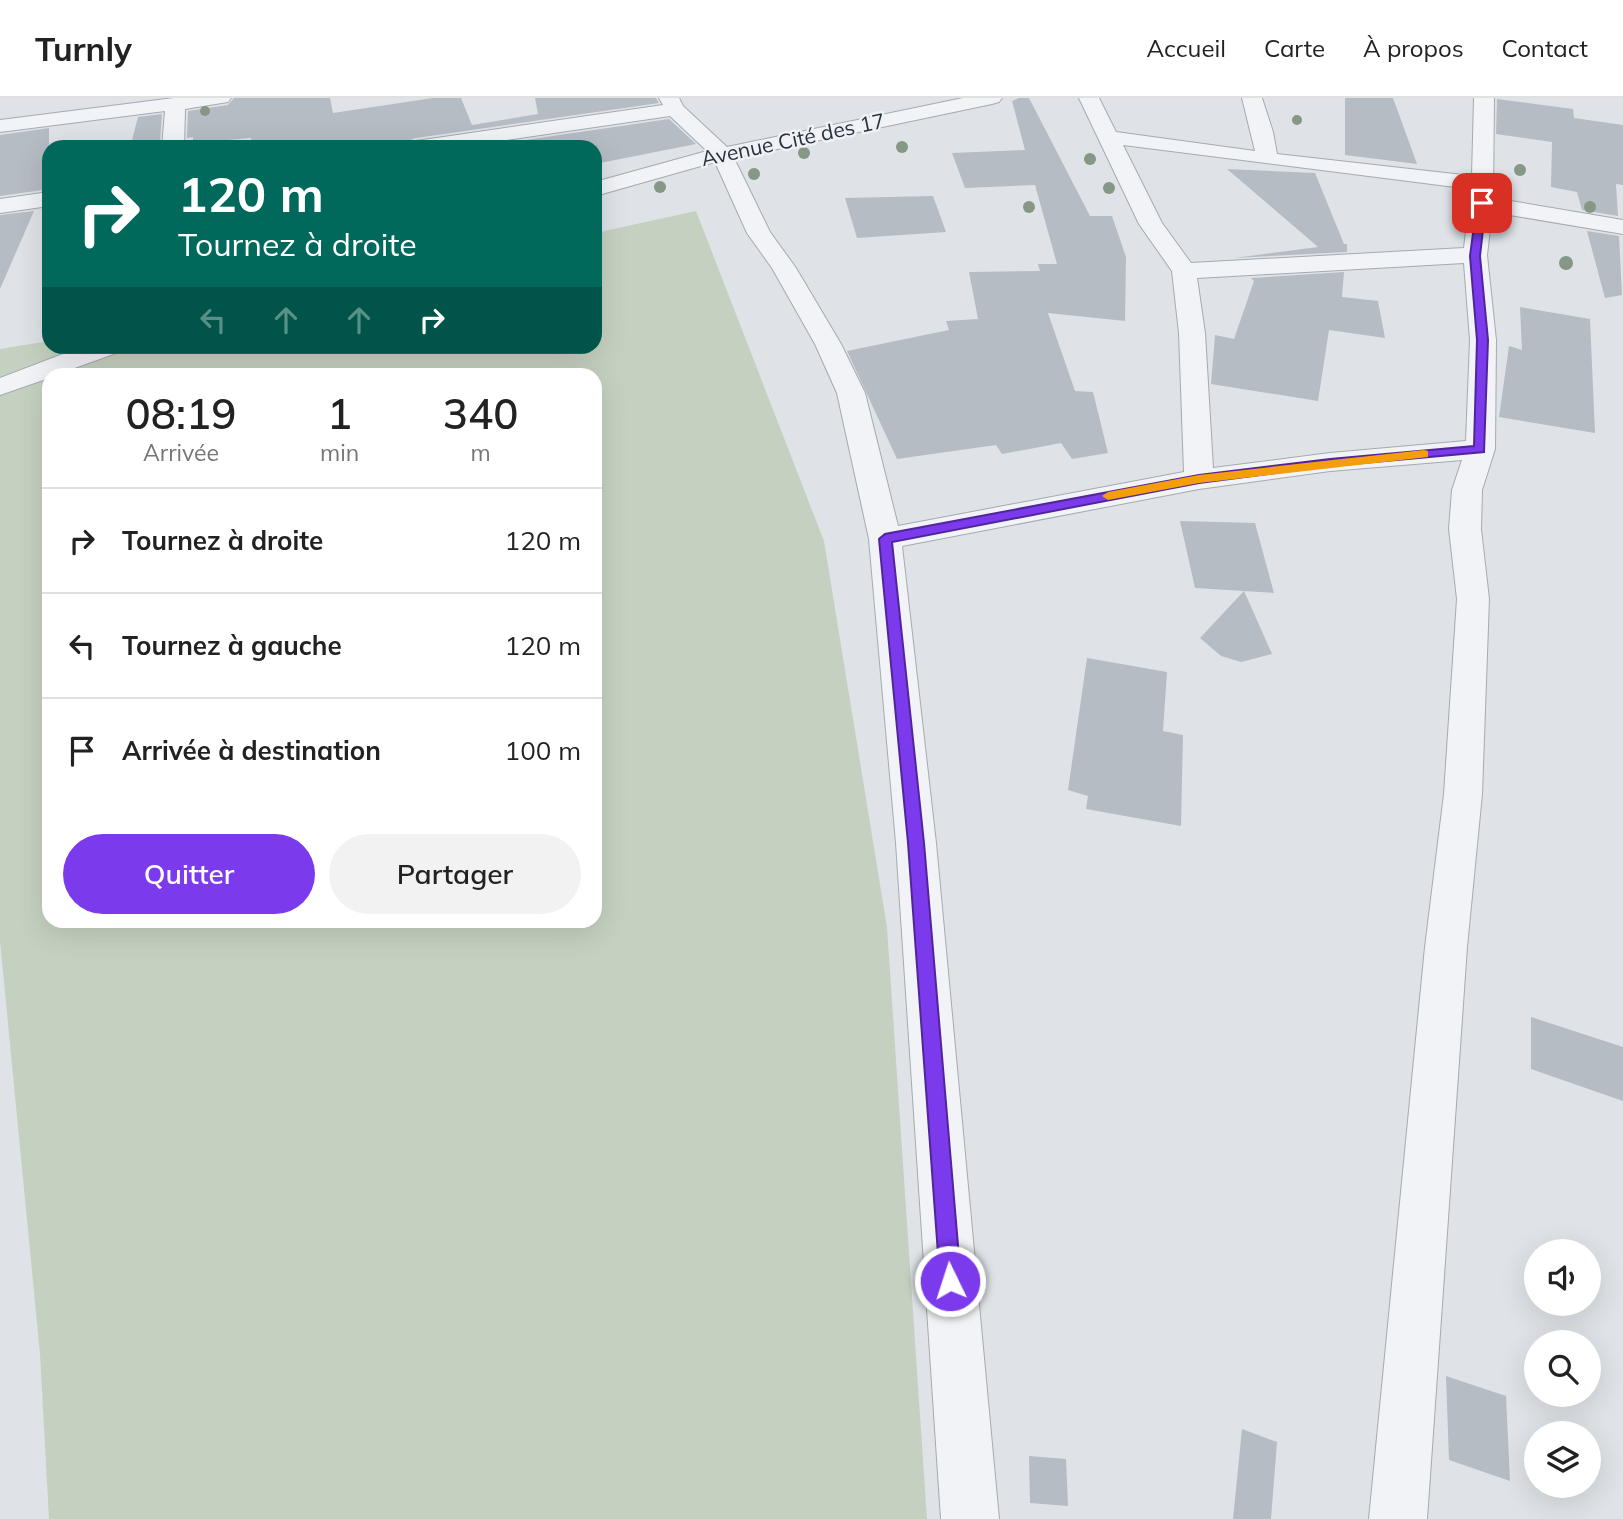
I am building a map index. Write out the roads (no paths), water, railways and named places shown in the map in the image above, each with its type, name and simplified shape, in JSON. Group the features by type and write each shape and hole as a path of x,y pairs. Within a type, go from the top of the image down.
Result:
{"street":[{"path":"0,126 220,98"},
{"name":"Avenue Cité des 17","path":"602,187 722,154 969,100 992,98"},
{"path":"1089,98 1151,224 1184,271 1192,333 1199,479"},
{"path":"1252,98 1263,132 1267,159"},
{"path":"1398,1519 1447,947 1463,794 1473,599 1465,529 1467,490 1480,449 1483,340 1475,256 1482,193 1484,98"},
{"path":"456,140 672,103 722,154 760,233 784,268 828,344 851,393 885,539 916,843 970,1519"},
{"path":"173,140 175,104"},
{"path":"1107,137 1482,193 1623,227"},
{"path":"0,206 42,201"},
{"path":"1184,271 1475,256"},
{"path":"51,368 89,354"},
{"path":"0,387 42,371"},
{"path":"885,539 1199,479 1330,462 1480,449"}]}
